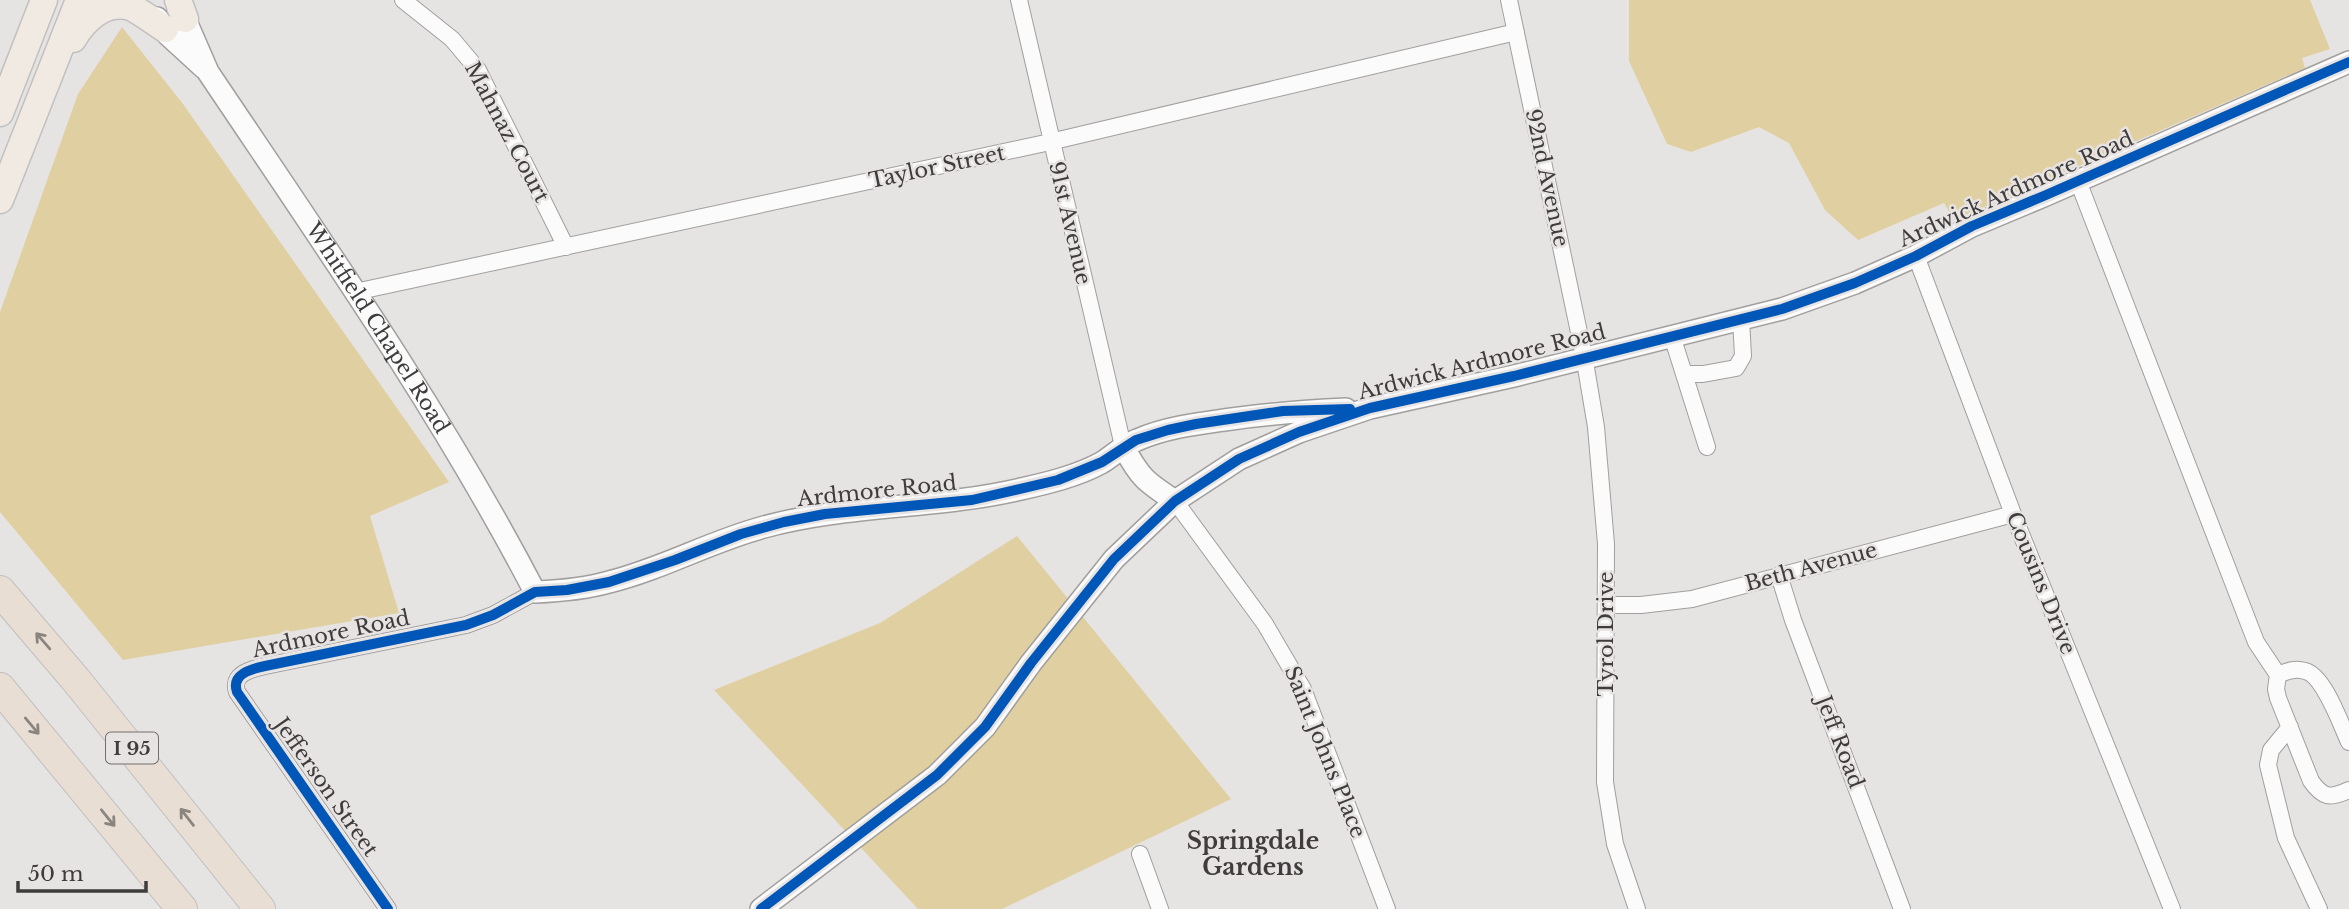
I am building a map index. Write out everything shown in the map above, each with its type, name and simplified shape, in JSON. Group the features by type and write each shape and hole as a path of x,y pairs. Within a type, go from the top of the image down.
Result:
{"highway":[{"name":"I 95","path":"0,591 76,680 260,909"},
{"path":"0,688 182,909"}],"main road":[{"path":"18,67 33,0"},
{"path":"0,113 44,0"},
{"path":"0,200 79,0"},
{"path":"47,83 83,22 92,13 116,3 175,12"}],"street":[{"name":"Whitfield Chapel Road","path":"145,0 175,12 208,72 439,422 496,517 536,592"},
{"name":"Mahnaz Court","path":"403,0 452,39 478,70 566,247"},
{"name":"91st Avenue","path":"1019,0 1123,446"},
{"name":"92nd Avenue","path":"1509,0 1584,356"},
{"name":"Taylor Street","path":"355,292 1050,142 1516,32"},
{"name":"Ardwick Ardmore Road","path":"761,909 937,775 961,753 985,727 1031,663 1114,559 1175,501 1264,446 1370,408 1514,376 1818,297 1916,256 1972,226 2349,62"},
{"path":"2078,181 2256,642 2277,675 2276,689 2311,781 2319,792 2327,796 2349,790"},
{"name":"Cousins Drive","path":"1916,256 2013,514 2172,909"},
{"path":"1684,374 1703,374 1736,368 1743,356 1741,319"},
{"path":"1672,335 1707,447"},
{"name":"Tyrol Drive","path":"1584,356 1596,427 1606,544 1605,782 1615,844 1637,909"},
{"name":"Ardmore Road","path":"235,685 236,680 244,673 265,666 466,625 493,615 536,592 568,590 608,582 741,534 784,522 825,514 972,500 1023,489 1084,471 1102,462 1123,446 1149,435 1196,424 1283,411 1370,408"},
{"path":"1123,446 1136,472 1175,501"},
{"name":"Saint Johns Place","path":"1175,501 1265,624 1303,689 1387,909"},
{"name":"Beth Avenue","path":"1607,605 1641,606 1692,599 2013,514"},
{"name":"Jeff Road","path":"1779,575 1793,620 1902,909"},
{"path":"2277,675 2293,669 2309,671 2321,682 2349,742"},
{"name":"Jefferson Street","path":"235,685 237,692 388,909"},
{"path":"2290,727 2271,750 2268,765 2286,838 2319,909"},
{"path":"1140,854 1160,909"}],"shaded area":[{"path":"1629,0 2310,0 2330,49 2302,58 2305,68 1954,220 1944,203 1858,240 1825,210 1789,143 1759,127 1691,152 1667,144 1629,61"},
{"path":"122,27 183,104 449,482 370,516 399,613 123,660 0,512 0,312 78,94"},
{"path":"1017,536 1231,799 1002,909 918,909 714,690 880,623"}],"cycle path":[{"path":"761,909 937,775 985,727 1031,663 1114,559 1175,501 1239,459 1299,432 1370,408 1514,376 1782,309 1855,283 1916,256 1972,226 2349,62"},
{"path":"388,909 237,692 237,681 244,673 265,666 466,625 493,615 535,592 567,590 609,582 741,534 784,522 825,514 972,500 1058,480 1102,462 1136,440 1168,430 1283,411 1350,409"}],"district":[{"name":"Springdale Gardens","path":"1253,854"}]}
